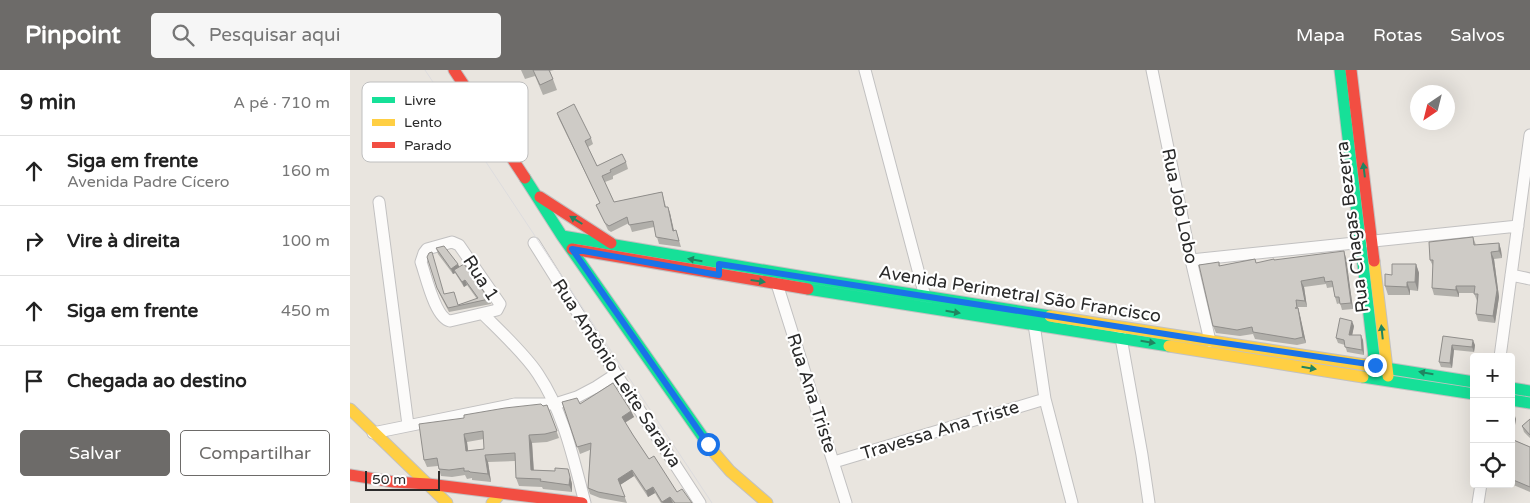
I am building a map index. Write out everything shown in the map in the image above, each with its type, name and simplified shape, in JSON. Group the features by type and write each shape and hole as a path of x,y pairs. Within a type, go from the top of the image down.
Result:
{"main road":[{"path":"454,70 462,82"},
{"name":"Rua Chagas Bezerra","path":"1340,70 1367,242"},
{"name":"Rua Chagas Bezerra","path":"1351,70 1382,379"},
{"path":"516,162 562,236 708,444 730,471 767,503"},
{"path":"536,195 615,246"},
{"name":"Avenida Perimetral São Francisco","path":"562,236 615,246 777,284 927,302 1034,324 1210,341 1470,381"},
{"name":"Avenida Perimetral São Francisco","path":"572,249 1120,332 1470,393"},
{"path":"1515,389 1530,391"},
{"path":"1515,401 1530,404"},
{"path":"350,409 447,503"},
{"path":"350,475 394,482 428,484 583,503"},
{"path":"492,503 501,493"}],"street":[{"path":"865,70 927,302"},
{"name":"Rua Job Lobo","path":"1152,70 1191,260 1210,341"},
{"path":"1501,353 1530,135"},
{"path":"379,202 408,425"},
{"path":"1191,260 1518,226"},
{"name":"Rua 1","path":"452,242 460,245 500,304 497,310 484,314 450,321 438,313 421,262 424,253 428,249 452,242"},
{"name":"Rua Antônio Leite Saraiva","path":"534,243 700,503"},
{"path":"1511,275 1530,279"},
{"name":"Rua Ana Triste","path":"777,284 846,503"},
{"path":"484,314 537,372 555,404 563,423 583,503"},
{"path":"1034,324 1046,399 1072,503"},
{"path":"1120,332 1149,503"},
{"path":"373,433 515,404 555,404 589,390 616,374"},
{"name":"Travessa Ana Triste","path":"834,462 1046,399"},
{"path":"1478,503 1480,488"}],"building":[{"path":"533,70 549,70 553,79 540,85"},
{"path":"574,104 591,138 585,141 597,166 622,154 626,162 602,176 614,202 662,192 665,207 668,207 673,231 676,230 679,241 656,237 653,221 629,225 627,217 609,226 605,223 596,205 600,203 557,113"},
{"path":"1473,237 1474,245 1499,243 1499,251 1491,252 1497,290 1493,316 1476,314 1478,294 1474,294 1475,286 1456,286 1456,290 1432,288 1433,260 1430,260 1429,242"},
{"path":"444,246 458,264 451,269 436,248"},
{"path":"1344,251 1351,303 1340,304 1339,297 1335,297 1332,281 1325,282 1324,277 1301,281 1305,301 1296,300 1303,337 1295,339 1253,332 1252,327 1237,330 1213,326 1199,265 1219,262 1219,266 1255,259 1256,263 1274,259"},
{"path":"432,252 444,294 454,292 458,305 478,298 465,280 462,282 454,270 464,264 489,299 448,308 437,288 427,257"},
{"path":"1392,264 1416,264 1415,282 1407,282 1407,287 1385,286 1385,274 1392,275"},
{"path":"1340,318 1352,321 1349,335 1361,335 1362,350 1345,347 1344,340 1336,338"},
{"path":"1443,336 1473,340 1472,347 1452,345 1450,363 1439,362"},
{"path":"613,383 631,411 622,417 633,435 649,459 654,456 677,492 682,489 692,503 675,503 670,497 662,502 653,487 646,491 632,470 618,479 625,497 598,492 588,488 591,443 577,447 562,402 577,398 580,404"},
{"path":"547,405 557,431 529,435 531,470 555,471 555,468 568,469 569,485 540,481 541,479 516,478 515,453 485,455 488,474 464,471 464,468 439,469 437,458 424,460 419,424 464,418 464,415 505,408","holes":["483,431 484,449 466,451 464,434"]},
{"path":"1530,419 1530,435 1522,426"},
{"path":"1515,441 1530,447 1530,487 1515,481"}],"tram line":[{"path":"425,70 433,82"},
{"path":"486,162 712,503"}],"traffic: fast":[{"path":"1340,70 1376,374"},
{"path":"525,178 562,236 712,450"},
{"path":"562,236 1050,316"},
{"path":"808,289 1169,346"},
{"path":"1379,367 1470,381"},
{"path":"1363,377 1470,393"},
{"path":"1515,389 1530,391"},
{"path":"1515,401 1530,403"}],"traffic: slow":[{"path":"1374,261 1388,376"},
{"path":"1050,316 1379,367"},
{"path":"1169,346 1363,377"},
{"path":"350,409 447,503"},
{"path":"712,450 730,471 767,503"},
{"path":"492,503 501,493"}],"traffic: jam":[{"path":"454,70 462,82"},
{"path":"1351,70 1374,261"},
{"path":"514,162 525,178"},
{"path":"540,197 611,243"},
{"path":"572,249 808,289"},
{"path":"350,475 394,482 428,484 582,503"}],"route":[{"path":"708,444 572,249 719,275 719,264 1375,365"}]}
